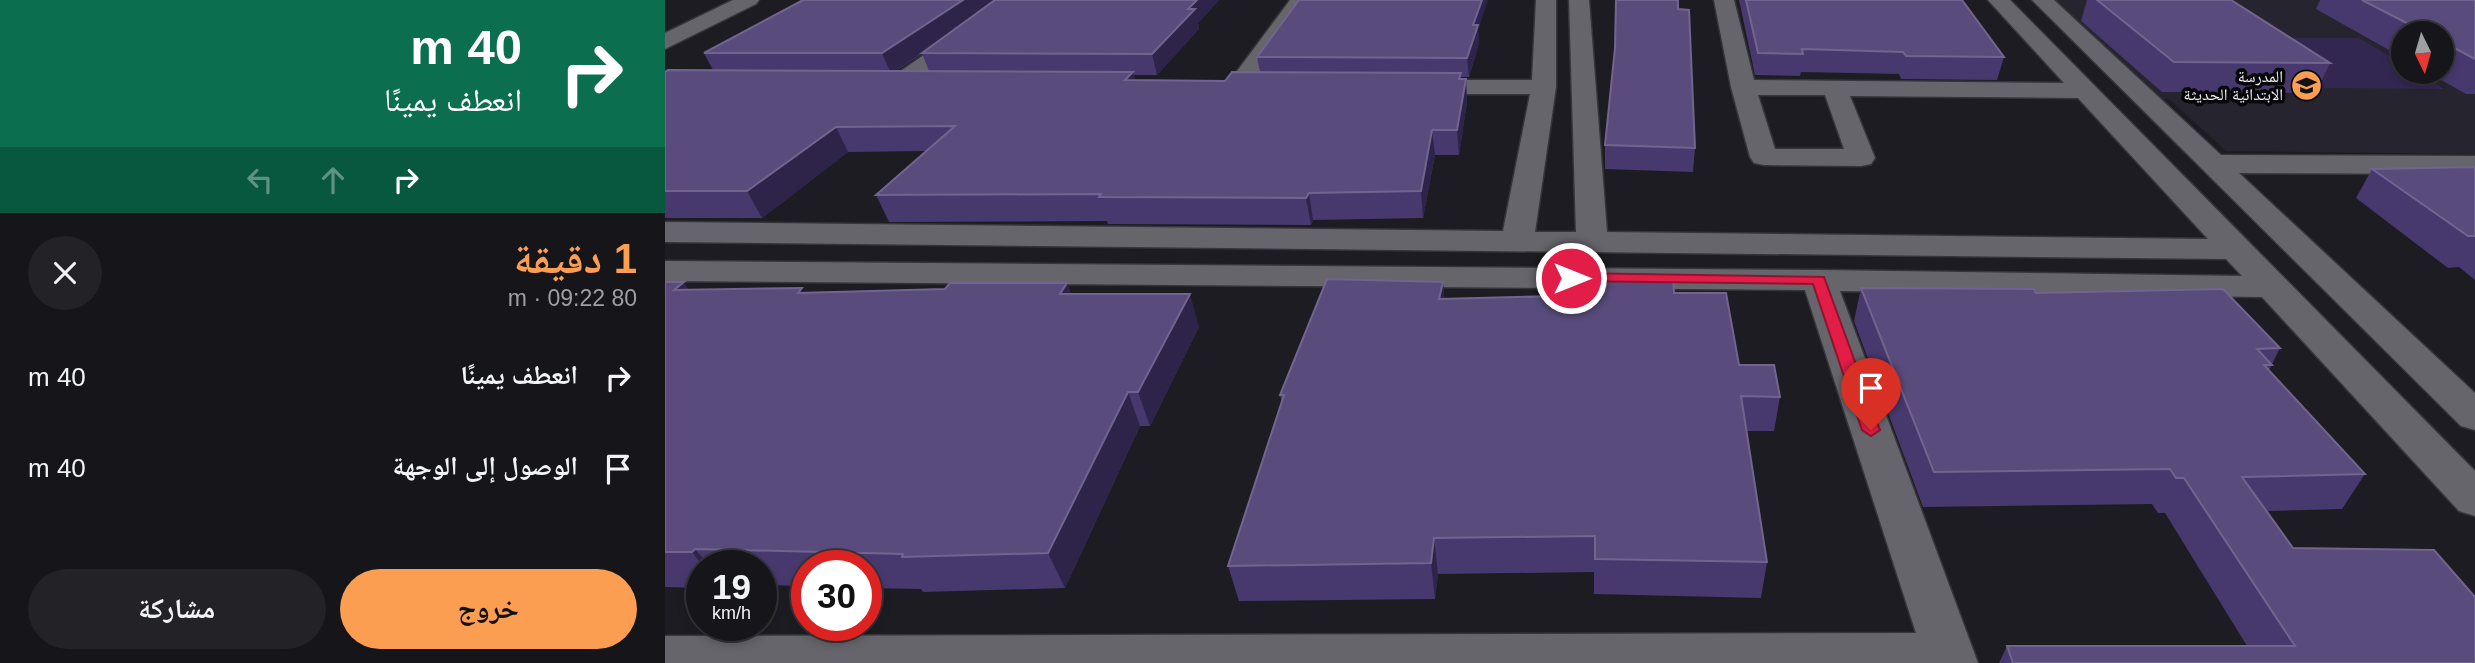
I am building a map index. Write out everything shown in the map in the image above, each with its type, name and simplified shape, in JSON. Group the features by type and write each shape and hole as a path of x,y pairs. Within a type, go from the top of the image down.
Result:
{"street":[{"path":"675,14 705,0"},
{"path":"665,42 749,0"},
{"path":"897,85 1015,0"},
{"path":"1238,86 1301,0"},
{"path":"1517,242 1544,87 1546,0"},
{"path":"1579,0 1592,242"},
{"path":"1724,0 1743,87 1764,157 1861,158 1835,88"},
{"path":"1998,0 2475,499"},
{"path":"2042,0 2472,410"},
{"path":"869,85 938,85"},
{"path":"1210,86 1266,86"},
{"path":"1391,87 1544,87"},
{"path":"1743,87 2085,91"},
{"path":"2212,164 2475,165"},
{"path":"665,232 2236,249"},
{"path":"665,271 2271,286"},
{"path":"665,659 1951,659 1819,280"}],"shaded area":[{"name":"المدرسة الابتدائية الحديثة","path":"2054,0 2444,0 2475,12 2475,154 2226,151 2169,99 2151,99"},
{"path":"2248,38 2359,38 2391,57 2391,84 2436,84 2444,89 2322,88"}],"building":[{"path":"803,0 963,0 882,53 704,53"},
{"path":"995,0 1197,0 1188,9 1195,9 1152,54 922,53"},
{"path":"1299,0 1482,0 1473,25 1478,25 1467,58 1257,57"},
{"path":"1616,0 1678,0 1678,9 1689,10 1695,148 1605,145 1615,48"},
{"path":"1746,0 1962,0 2004,57 1906,56 1903,52 1802,49 1803,54 1758,53"},
{"path":"2097,0 2231,0 2330,63 2174,62"},
{"path":"2362,0 2475,0 2475,59 2454,48 2454,21 2403,21"},
{"path":"665,72 1133,72 1125,80 1225,81 1232,72 1461,73 1459,79 1466,79 1457,130 1432,130 1421,191 1309,193 1306,198 1099,197 1101,194 876,195 955,126 836,127 747,191 665,191"},
{"path":"2475,167 2475,236 2468,236 2372,169"},
{"path":"1599,278 1673,279 1674,293 1726,293 1739,365 1774,365 1780,397 1741,396 1767,562 1595,559 1595,536 1434,538 1431,563 1228,566 1284,395 1280,395 1327,279 1443,282 1439,299 1599,295"},
{"path":"665,282 684,282 674,290 802,288 798,293 945,289 950,283 1067,283 1060,294 1190,294 1138,392 1128,392 1048,553 902,557 903,554 882,553 882,550 695,549 665,552"},
{"path":"1861,288 2034,289 2036,293 2223,289 2280,348 2257,349 2272,365 2264,365 2365,474 2242,477 2293,548 2434,550 2475,597 2475,663 2013,663 2007,646 2295,646 2184,478 2176,478 2170,469 1934,472"}],"place":[{"name":"المدرسة الابتدائية الحديثة","path":"2306,85"}],"route":[{"path":"1571,278 1819,280 1871,430"}]}
